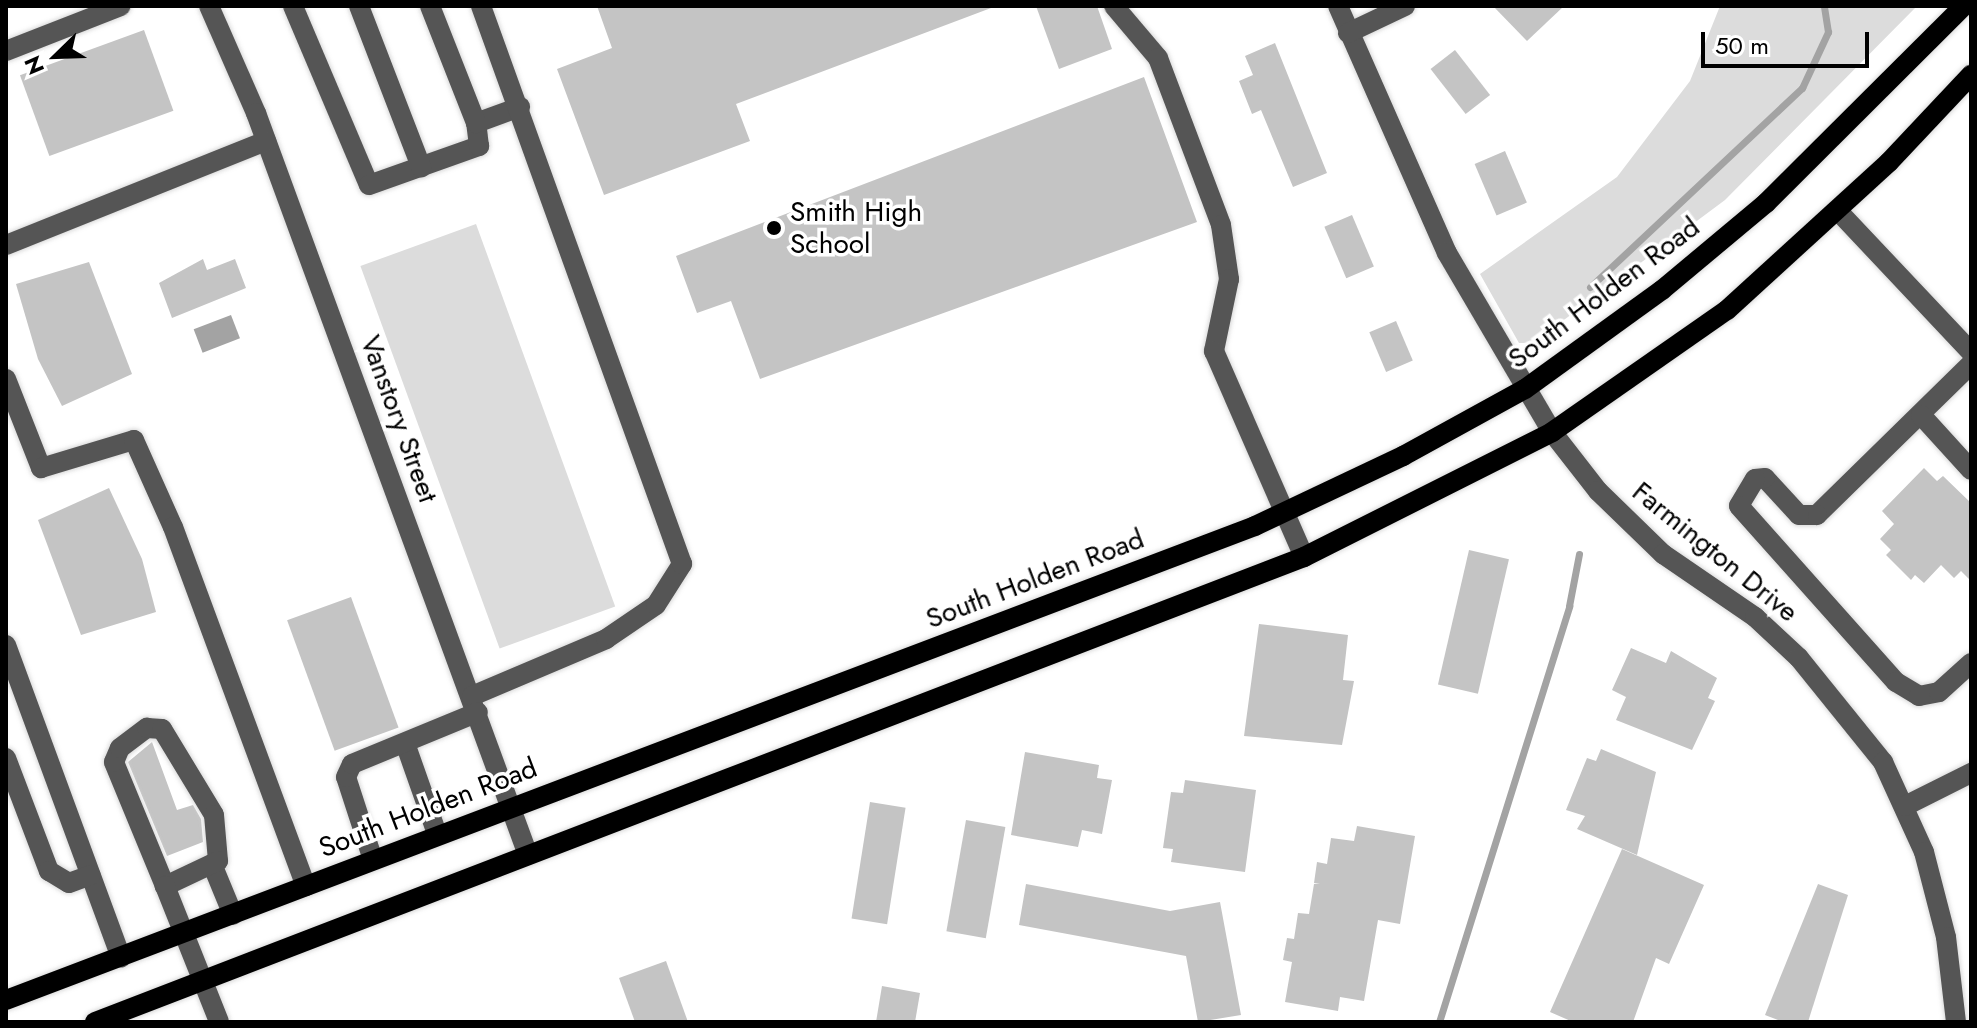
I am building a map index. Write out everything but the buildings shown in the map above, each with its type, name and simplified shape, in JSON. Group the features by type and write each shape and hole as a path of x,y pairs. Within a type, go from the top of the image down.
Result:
{"main road":[{"name":"South Holden Road","path":"6,1000 1284,512 1525,389 1662,290 1766,203 1964,6"},
{"path":"95,1022 1304,557 1552,432 1727,310 1838,211 1971,75"}],"street":[{"path":"6,51 121,6"},
{"name":"Vanstory Street","path":"209,6 266,141 513,804 528,855"},
{"path":"293,6 362,182 375,184 479,146 476,123 430,6"},
{"path":"359,6 421,167"},
{"path":"373,860 346,777 352,764 405,743 475,704 606,639 656,605 682,564 522,112 481,6"},
{"path":"1114,6 1158,58 1221,225 1229,279 1214,351 1304,557"},
{"name":"Farmington Drive","path":"1338,6 1447,253 1552,432 1624,518 1663,554 1755,617 1822,682 1863,732 1905,806 1946,937 1956,1022"},
{"path":"1348,33 1405,6"},
{"path":"476,123 522,112"},
{"path":"6,245 266,141"},
{"path":"1838,211 1971,352"},
{"path":"1971,364 1817,515 1799,515 1765,478 1755,479 1739,506 1896,682 1919,696 1939,692 1971,663"},
{"path":"6,379 41,468 134,440 173,527 306,886"},
{"path":"1921,415 1971,470"},
{"path":"6,645 121,957"},
{"path":"165,886 212,864 221,844 198,781 162,729 138,732 114,762 219,1022"},
{"path":"405,743 437,834"},
{"path":"6,758 49,871 69,883 91,875"},
{"path":"1905,806 1971,773"},
{"path":"212,864 233,915"}],"shaded area":[{"path":"1720,6 1917,6 1725,200 1533,343 1519,343 1480,274 1617,177 1690,81"},
{"path":"476,224 615,606 500,649 360,266"},
{"path":"231,315 240,338 203,353 194,329"}],"waterway":[{"path":"1590,287 1802,88 1828,32 1824,6"},
{"path":"1439,1022 1569,606 1579,554"}],"place":[{"name":"Smith High School","path":"774,228"}]}
